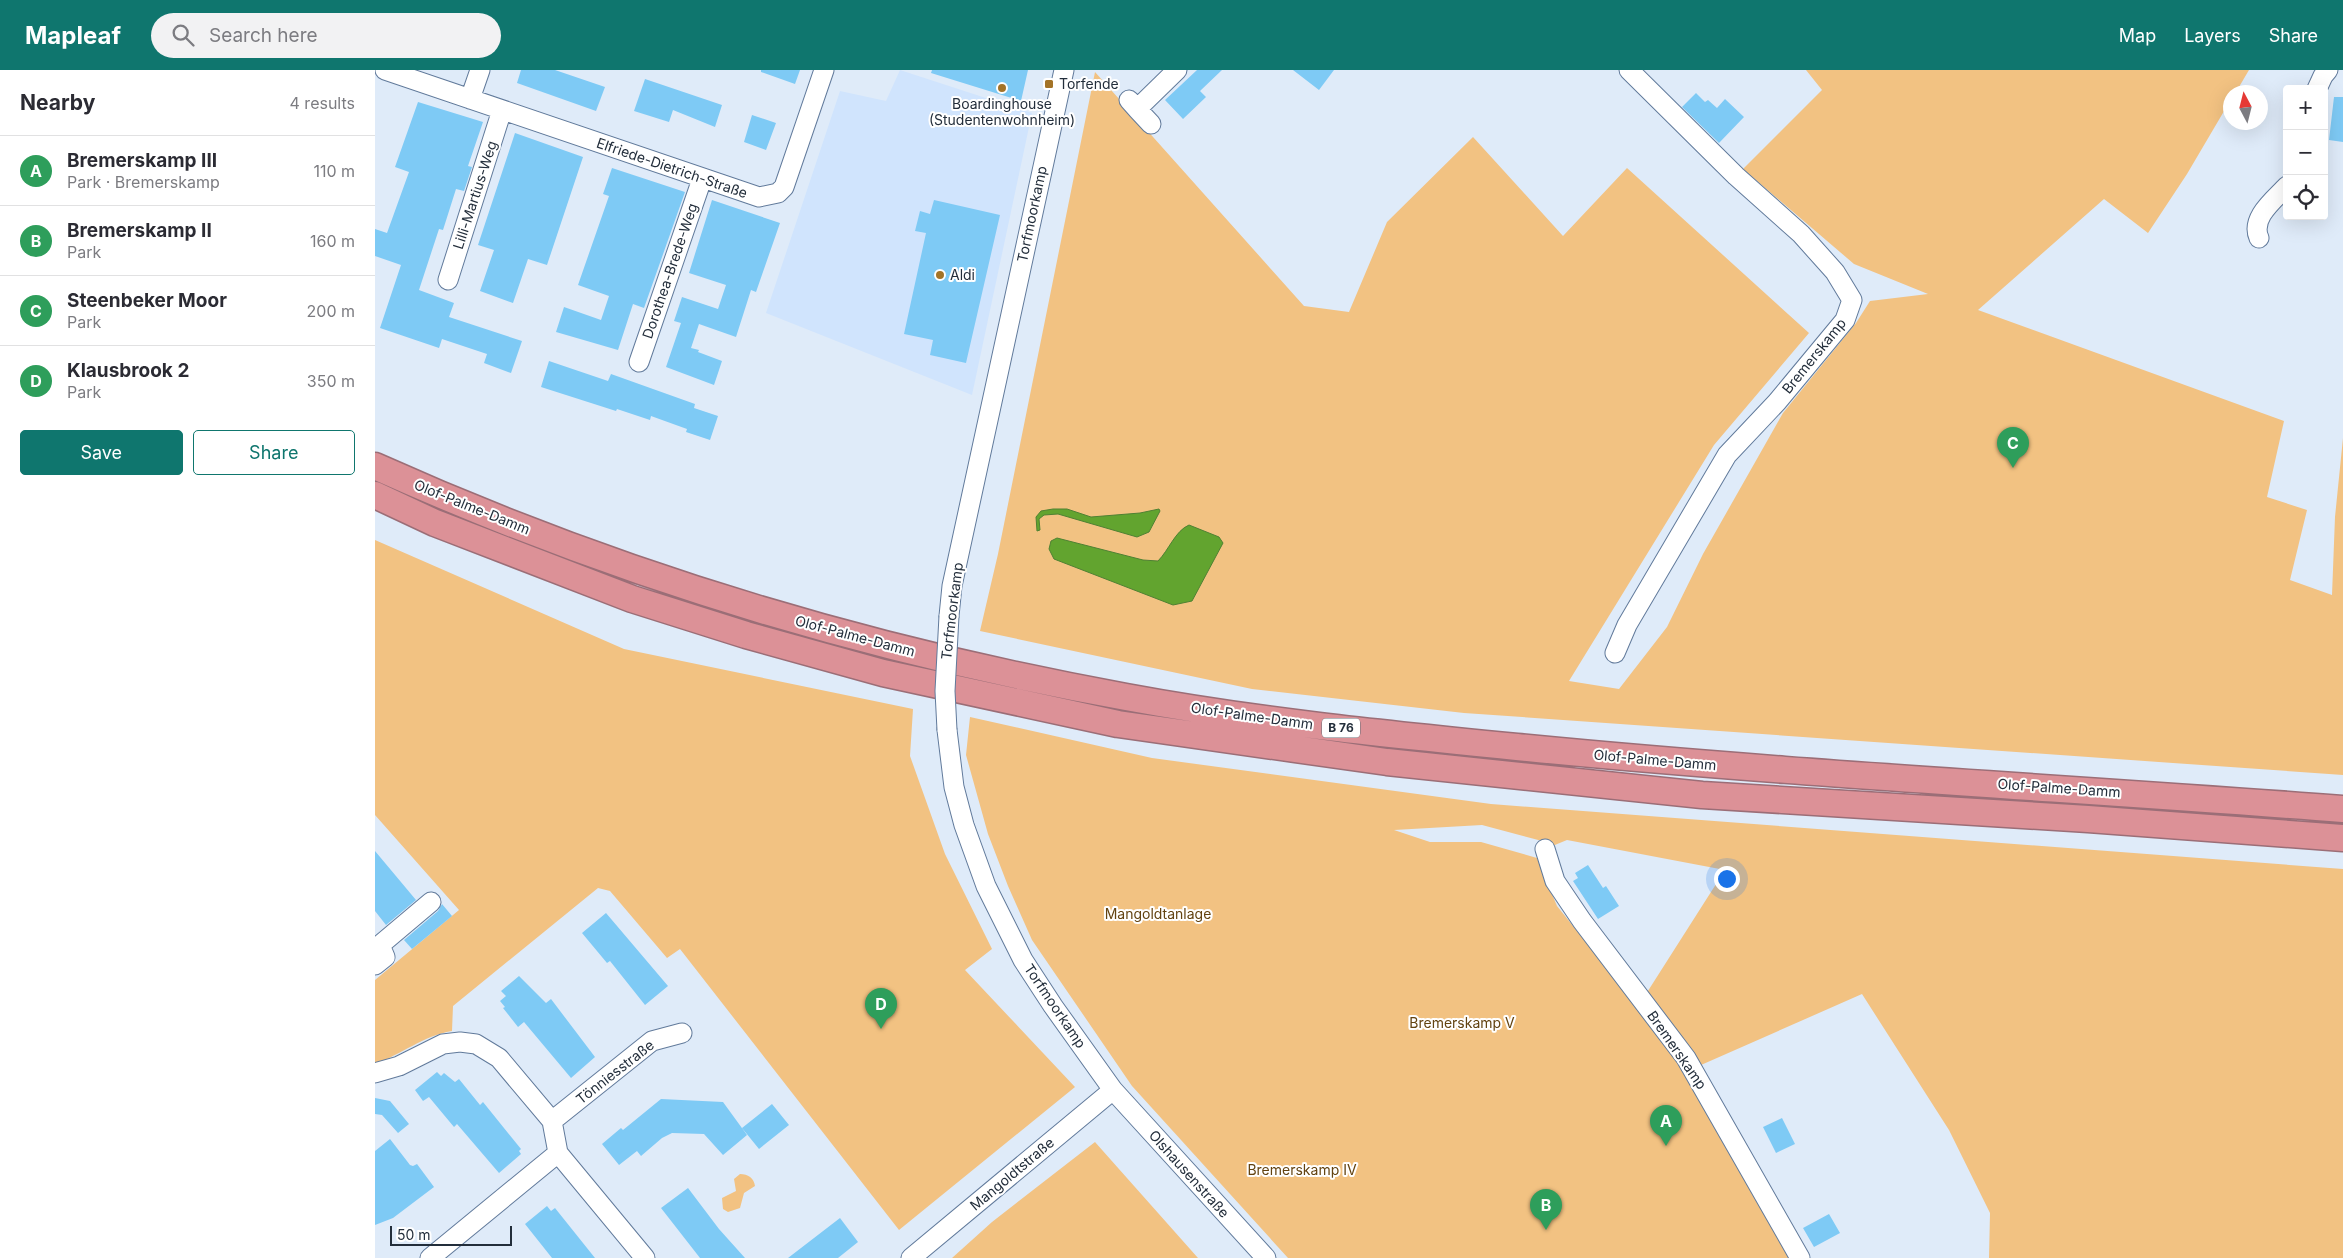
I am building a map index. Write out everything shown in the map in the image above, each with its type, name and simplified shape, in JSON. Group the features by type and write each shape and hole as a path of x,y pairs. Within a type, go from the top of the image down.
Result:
{"highway":[{"name":"Olof-Palme-Damm","path":"375,466 446,498 555,541 783,617 893,647 1013,675 1128,698 1388,734 1691,764 2343,809"},
{"name":"Olof-Palme-Damm","path":"375,495 435,523 632,599 746,635 883,673 1118,724 1387,762 1702,795 2088,819 2343,838"}],"street":[{"name":"Elfriede-Dietrich-Straße","path":"385,70 759,197 778,193 784,187 824,70"},
{"path":"470,99 480,70"},
{"name":"Torfmoorkamp","path":"1064,70 952,586 945,690 947,730 954,787 964,825 986,886 1023,960 1053,1006 1113,1090"},
{"path":"1151,124 1133,105 1177,70"},
{"name":"Bremerskamp","path":"1615,653 1627,625 1727,455 1777,402 1845,320 1851,300 1835,272 1801,234 1716,156 1629,70"},
{"path":"2319,85 2328,70"},
{"name":"Lilli-Martius-Weg","path":"448,280 502,110"},
{"name":"Dorothea-Brede-Weg","path":"639,362 702,179"},
{"path":"2259,238 2256,224 2260,216 2283,190"},
{"name":"Bremerskamp","path":"1545,849 1555,881 1686,1058 1800,1258"},
{"path":"380,961 380,945 431,902"},
{"name":"Tönniesstraße","path":"552,1121 651,1041 682,1033"},
{"path":"375,1073 399,1066 443,1044 460,1042 476,1044 499,1058 552,1121 559,1153 645,1258"},
{"name":"Mangoldtstraße","path":"911,1258 1113,1090"},
{"name":"Olshausenstraße","path":"1113,1090 1266,1258"},
{"path":"430,1258 559,1153"}],"shaded area":[{"path":"900,70 1032,113 972,395 766,313 840,91 886,101"},
{"path":"1067,509 1091,517 1140,513 1159,509 1160,511 1149,532 1137,537 1058,514 1044,515 1039,519 1040,530 1037,531 1036,517 1041,511"},
{"path":"1189,525 1219,537 1223,543 1192,601 1173,605 1054,559 1049,549 1051,541 1057,538 1143,560 1158,561 1176,536"}],"green space":[{"path":"1806,70 2249,70 2240,85 2223,85 2223,113 2187,174 2148,233 2104,199 1978,310 2284,421 2267,497 2307,510 2290,580 2332,595 2335,517 2343,438 2343,775 1464,713 1252,689 980,631 998,554 1095,72 1304,306 1349,312 1387,222 1473,137 1563,236 1627,168 1809,333 1714,445 1569,681 1619,689 1667,627 1703,554 1783,413 1856,323 1870,301 1928,294 1854,264 1743,169 1822,90"},
{"path":"375,540 624,649 913,709 910,756 945,854 992,949 965,970 1075,1087 899,1230 680,949 667,958 610,891 598,888 453,1006 452,1031 441,1033 422,1041 375,1064 375,980 459,910 375,815"},
{"path":"970,717 1152,758 1491,804 2343,869 2343,1258 1989,1258 1990,1213 1949,1130 1862,994 1701,1065 1646,994 1725,870 1567,840 1545,849 1542,841 1482,825 1394,830 1430,842 1481,842 1537,858 1557,906 1687,1068 1792,1258 1288,1258 1132,1086 1032,940 988,834 966,755"},
{"path":"1095,1142 1198,1258 952,1258 992,1222"},
{"path":"740,1174 750,1177 755,1186 744,1193 740,1208 728,1212 723,1209 722,1198 736,1191 734,1179"}],"building":[{"path":"521,70 555,70 605,87 596,111 517,83"},
{"path":"761,70 800,70 795,84 761,72"},
{"name":"Boardinghouse (Studentenwohnheim)","path":"932,70 1028,70 1021,101 931,73"},
{"path":"1197,70 1222,70 1200,91 1206,97 1183,119 1165,100"},
{"path":"1293,70 1334,70 1319,90"},
{"path":"645,79 722,105 715,127 673,110 669,122 634,111"},
{"path":"1696,93 1705,102 1708,100 1717,108 1725,99 1744,117 1719,143 1682,107"},
{"path":"2334,97 2343,97 2343,142 2329,140"},
{"path":"418,102 483,122 468,166 472,167 464,191 456,189 443,230 439,229 419,290 454,303 449,317 522,341 511,373 484,363 487,354 442,339 439,348 380,328 401,265 375,256 375,229 387,233 409,172 395,167"},
{"path":"752,115 776,123 766,150 744,142"},
{"path":"515,133 583,157 547,265 528,259 513,303 480,291 494,250 478,245"},
{"path":"612,168 685,192 644,308 633,304 618,350 556,332 564,307 601,320 609,296 578,285 609,196 603,194"},
{"path":"712,200 780,223 756,292 751,290 736,337 699,324 691,348 722,361 714,385 666,367 681,323 674,321 682,297 718,309 726,285 689,273"},
{"name":"Aldi","path":"934,200 1000,215 966,363 930,355 933,340 904,334 926,233 915,231 920,211 930,214"},
{"path":"549,361 608,381 611,374 695,404 694,408 718,416 710,440 686,432 687,429 651,416 650,420 541,387"},
{"path":"375,851 416,900 386,925 375,911"},
{"path":"1588,865 1603,888 1606,886 1619,906 1598,919 1573,881 1578,878 1575,873"},
{"path":"442,904 452,916 412,949 404,940 438,911"},
{"path":"606,913 668,986 645,1005 610,961 607,963 582,933"},
{"path":"519,976 546,1003 551,999 595,1057 571,1078 524,1022 518,1027 503,1008 505,1007 500,1001 506,996 501,991"},
{"path":"437,1072 441,1076 444,1073 455,1082 459,1079 480,1105 483,1102 521,1149 519,1151 521,1154 499,1173 457,1124 454,1127 429,1097 423,1101 415,1090"},
{"path":"375,1098 390,1101 409,1124 398,1133 382,1115 375,1114"},
{"path":"661,1099 723,1102 747,1135 723,1155 704,1134 672,1133 662,1138 641,1156 637,1151 619,1165 602,1144 621,1128 623,1130"},
{"path":"772,1104 789,1125 759,1149 742,1128"},
{"path":"1782,1118 1795,1144 1776,1153 1763,1127"},
{"path":"390,1139 410,1165 417,1164 434,1187 393,1218 375,1225 375,1151"},
{"path":"688,1188 719,1229 745,1258 700,1258 661,1208"},
{"path":"547,1206 551,1211 555,1208 595,1258 552,1258 525,1224"},
{"path":"1829,1214 1840,1233 1814,1247 1803,1228"},
{"path":"840,1218 858,1242 838,1258 788,1258"}],"place":[{"name":"Torfende","path":"1049,84"},
{"name":"Boardinghouse (Studentenwohnheim)","path":"1002,88"},
{"name":"Aldi","path":"940,275"},
{"name":"Steenbeker Moor","path":"2013,468"},
{"name":"Klausbrook 2","path":"881,1029"},
{"name":"Bremerskamp III","path":"1666,1146"},
{"name":"Bremerskamp II","path":"1546,1230"}],"park label":[{"name":"Mangoldtanlage","path":"1158,914"},
{"name":"Bremerskamp V","path":"1462,1023"},
{"name":"Bremerskamp IV","path":"1302,1170"}]}
